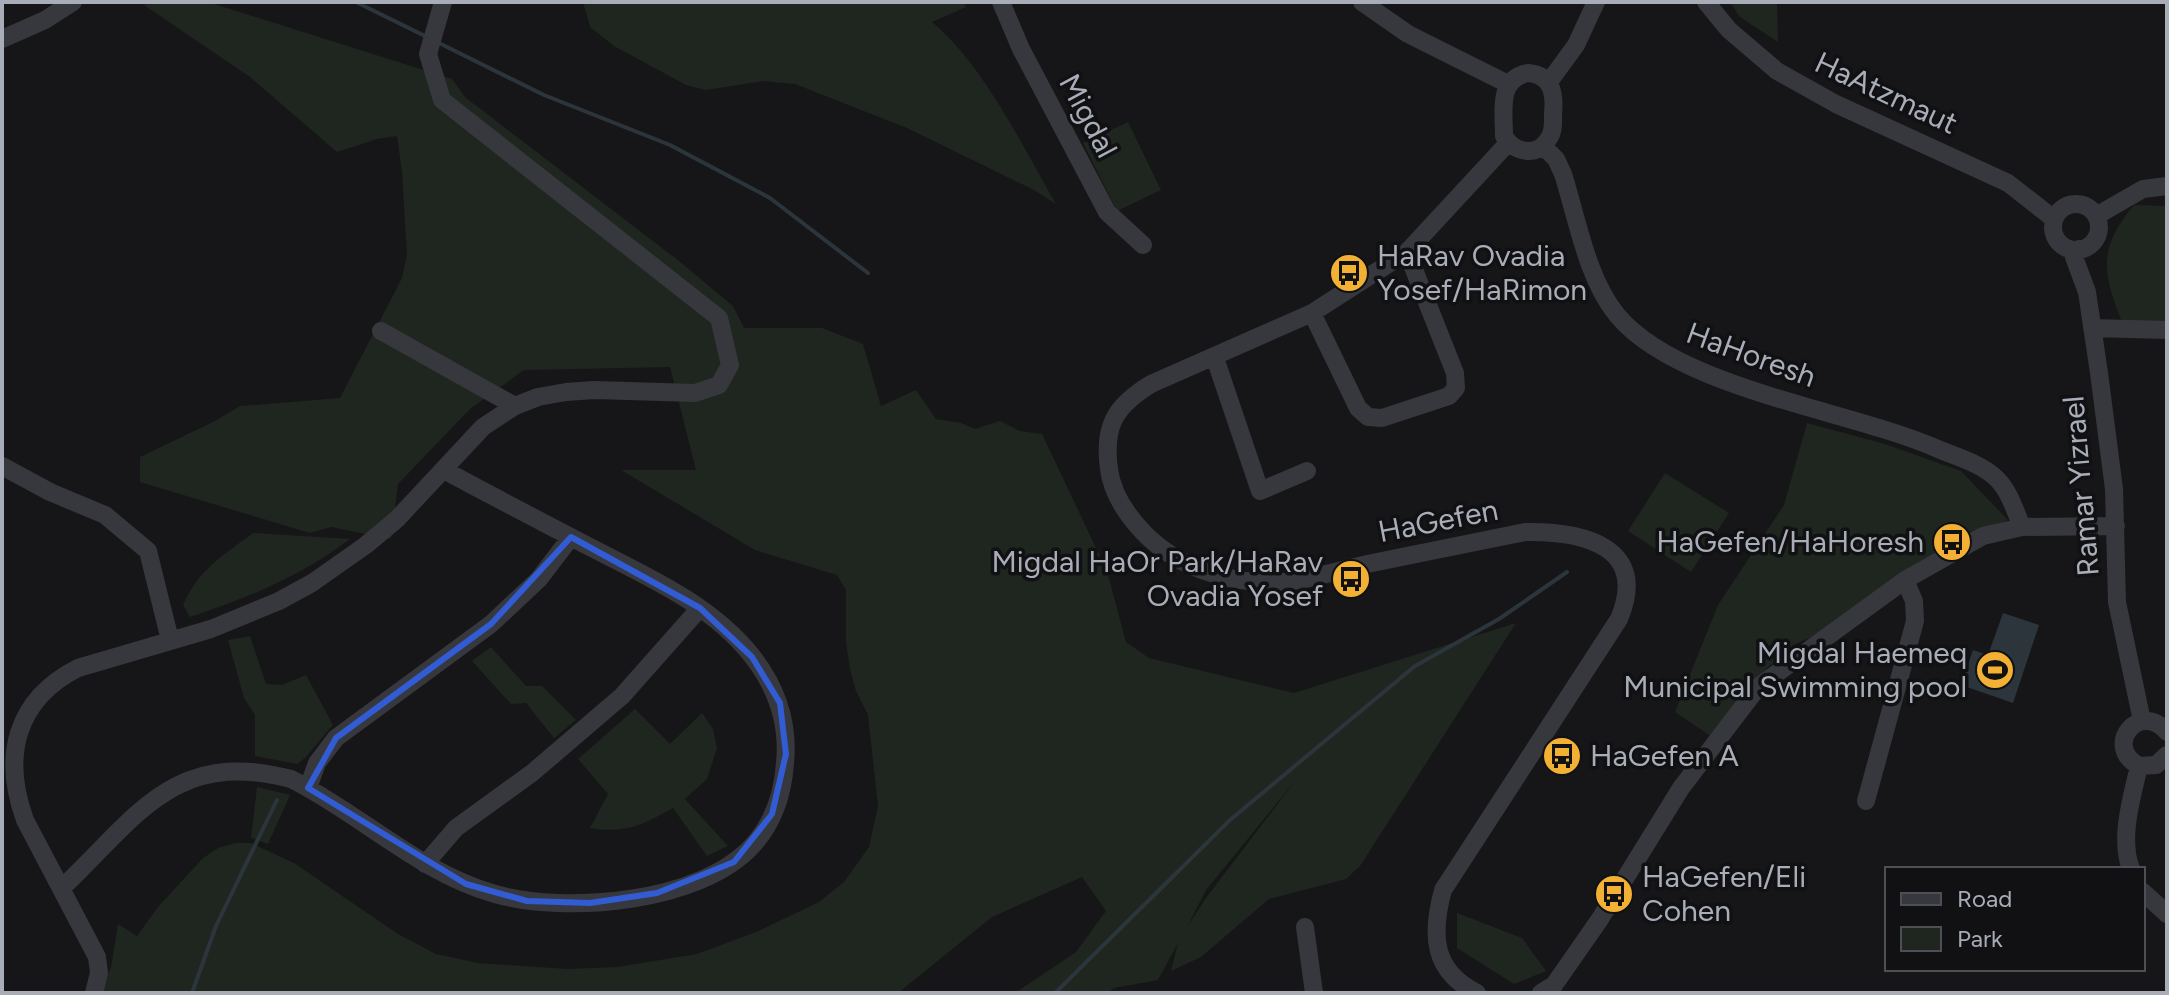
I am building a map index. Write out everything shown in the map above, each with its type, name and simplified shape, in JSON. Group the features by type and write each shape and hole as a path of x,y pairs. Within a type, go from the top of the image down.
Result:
{"street":[{"path":"2,39 45,20 73,2"},
{"path":"94,993 99,973 97,957 25,820 13,776 14,753 20,730 32,704 44,690 58,678 104,659 244,617 312,583 397,519 483,427 515,406 538,397 594,390 695,393 719,385 730,365 719,318 442,100 428,54 443,2"},
{"name":"Migdal","path":"1001,2 1021,49 1107,212 1143,245"},
{"path":"1549,82 1576,45 1596,2"},
{"name":"HaAtzmaut","path":"1706,2 1729,30 1777,71 1836,104 2008,183 2054,219"},
{"path":"1368,4 1408,34 1508,84"},
{"path":"1528,73 1536,73 1549,82 1554,97 1552,133 1537,150 1521,151 1508,143 1504,136 1503,100 1508,84 1513,78 1528,73"},
{"name":"HaGefen","path":"1477,993 1458,983 1443,966 1435,919 1443,890 1619,619 1626,603 1627,588 1622,567 1614,553 1591,539 1557,532 1525,532 1299,580 1246,581 1217,575 1182,561 1155,544 1119,502 1110,479 1108,459 1113,418 1127,399 1151,384 1312,313 1407,252 1508,143"},
{"name":"HaHoresh","path":"1543,146 1556,159 1563,174 1602,295 1630,329 1672,357 1717,377 1924,442 1979,466 1996,477 2008,492 2022,527"},
{"path":"2096,216 2143,189 2167,186"},
{"path":"2070,204 2085,206 2096,216 2099,227 2089,245 2079,249 2061,244 2053,228 2058,212 2070,204"},
{"name":"Ramar Yizrael","path":"2079,249 2074,257 2087,292 2114,489 2117,602 2142,721"},
{"path":"1312,313 1358,408 1368,417 1382,418 1449,396 1456,388 1455,373 1407,252"},
{"path":"2092,328 2167,330"},
{"path":"381,331 515,406"},
{"path":"1215,358 1260,491 1307,471"},
{"path":"2,466 50,492 105,515 148,551 170,640"},
{"path":"62,888 160,794 197,776 218,771 264,772 291,779 425,864 496,895 527,901 590,903 627,900 685,885 734,862 752,847 780,797 785,730 780,703 767,678 739,641 700,608 658,582 444,470"},
{"path":"1541,993 1554,985 1600,919 1681,788 1758,687 1905,580 1983,536 2022,527 2116,526"},
{"path":"308,788 317,763 336,738 491,624 539,579 571,537"},
{"path":"1866,801 1915,621 1914,601 1905,580"},
{"path":"425,864 456,828 532,773 622,696 700,608"},
{"path":"2167,732 2155,722 2142,721 2131,726 2124,742 2126,754 2139,766 2156,765 2167,755"},
{"path":"2131,867 2127,835 2139,766"},
{"path":"2145,894 2167,914"},
{"path":"1305,927 1314,993"}],"highlighted area":[{"path":"571,537 700,608 752,657 780,703 786,754 772,814 734,862 657,893 590,903 527,901 466,884 308,788 336,738 491,624"}],"green space":[{"path":"156,2 208,2 452,79 465,97 733,306 744,328 822,328 863,344 881,406 916,390 936,419 975,429 1000,421 1020,431 1042,434 1107,571 1126,642 1149,658 1294,693 1516,623 1360,866 1346,879 1269,899 1201,957 1171,971 1178,943 1158,980 1114,988 1107,993 1015,993 1076,952 1106,911 1082,877 992,917 898,993 97,993 111,968 118,924 137,936 158,907 203,858 218,848 235,843 251,843 294,863 398,934 436,954 478,963 568,969 617,967 697,954 756,932 819,902 844,882 869,847 878,806 868,715 856,691 846,642 846,590 837,575 755,550 621,470 696,470 670,367 524,370 470,409 398,484 391,539 331,527 310,533 140,482 140,457 240,406 340,398 402,278 407,255 397,136 337,152 250,77 144,5","holes":["1295,781 1187,927 1206,890"]},
{"path":"583,2 964,2 966,7 932,22 951,40 985,83 1056,204 1034,190 907,128 795,84 763,81 706,90 686,85 614,46 590,27"},
{"path":"1730,2 1777,2 1778,42 1740,17"},
{"path":"1128,122 1161,190 1117,211 1083,143"},
{"path":"2134,205 2167,206 2167,322 2122,322 2110,289 2109,248 2122,220"},
{"path":"1807,423 1885,444 1961,471 2008,520 1968,536 1832,629 1797,643 1767,668 1712,737 1675,712 1718,605 1784,505"},
{"path":"1665,473 1729,513 1691,572 1628,531"},
{"path":"253,533 350,539 273,585 190,617 183,605 196,582 212,564"},
{"path":"250,636 266,684 282,685 306,675 333,725 297,764 255,756 255,715 244,698 228,640"},
{"path":"491,647 526,686 542,686 576,720 554,738 526,703 511,704 472,661"},
{"path":"635,709 670,744 702,713 713,729 717,748 707,779 685,799 728,846 707,856 673,808 633,827 614,830 590,828 608,794 578,759"},
{"path":"257,787 290,795 268,844 251,838"},
{"path":"1457,913 1522,938 1546,971 1514,984 1457,948"}],"shaded area":[{"name":"Migdal Haemeq Municipal Swimming pool","path":"2003,613 2039,625 2013,703 1961,685 1973,650 1988,655"}],"waterway":[{"path":"356,2 427,37"},
{"path":"439,43 544,95 670,145 770,198 868,273"},
{"path":"1055,993 1230,820 1415,666 1499,619 1567,572"},
{"path":"192,993 216,926 277,800"}],"place":[{"name":"HaRav Ovadia Yosef/HaRimon","path":"1349,273"},
{"name":"HaGefen/HaHoresh","path":"1952,542"},
{"name":"Migdal HaOr Park/HaRav Ovadia Yosef","path":"1351,579"},
{"name":"Migdal Haemeq Municipal Swimming pool","path":"1995,670"},
{"name":"HaGefen A","path":"1562,756"},
{"name":"HaGefen/Eli Cohen","path":"1614,894"}]}
